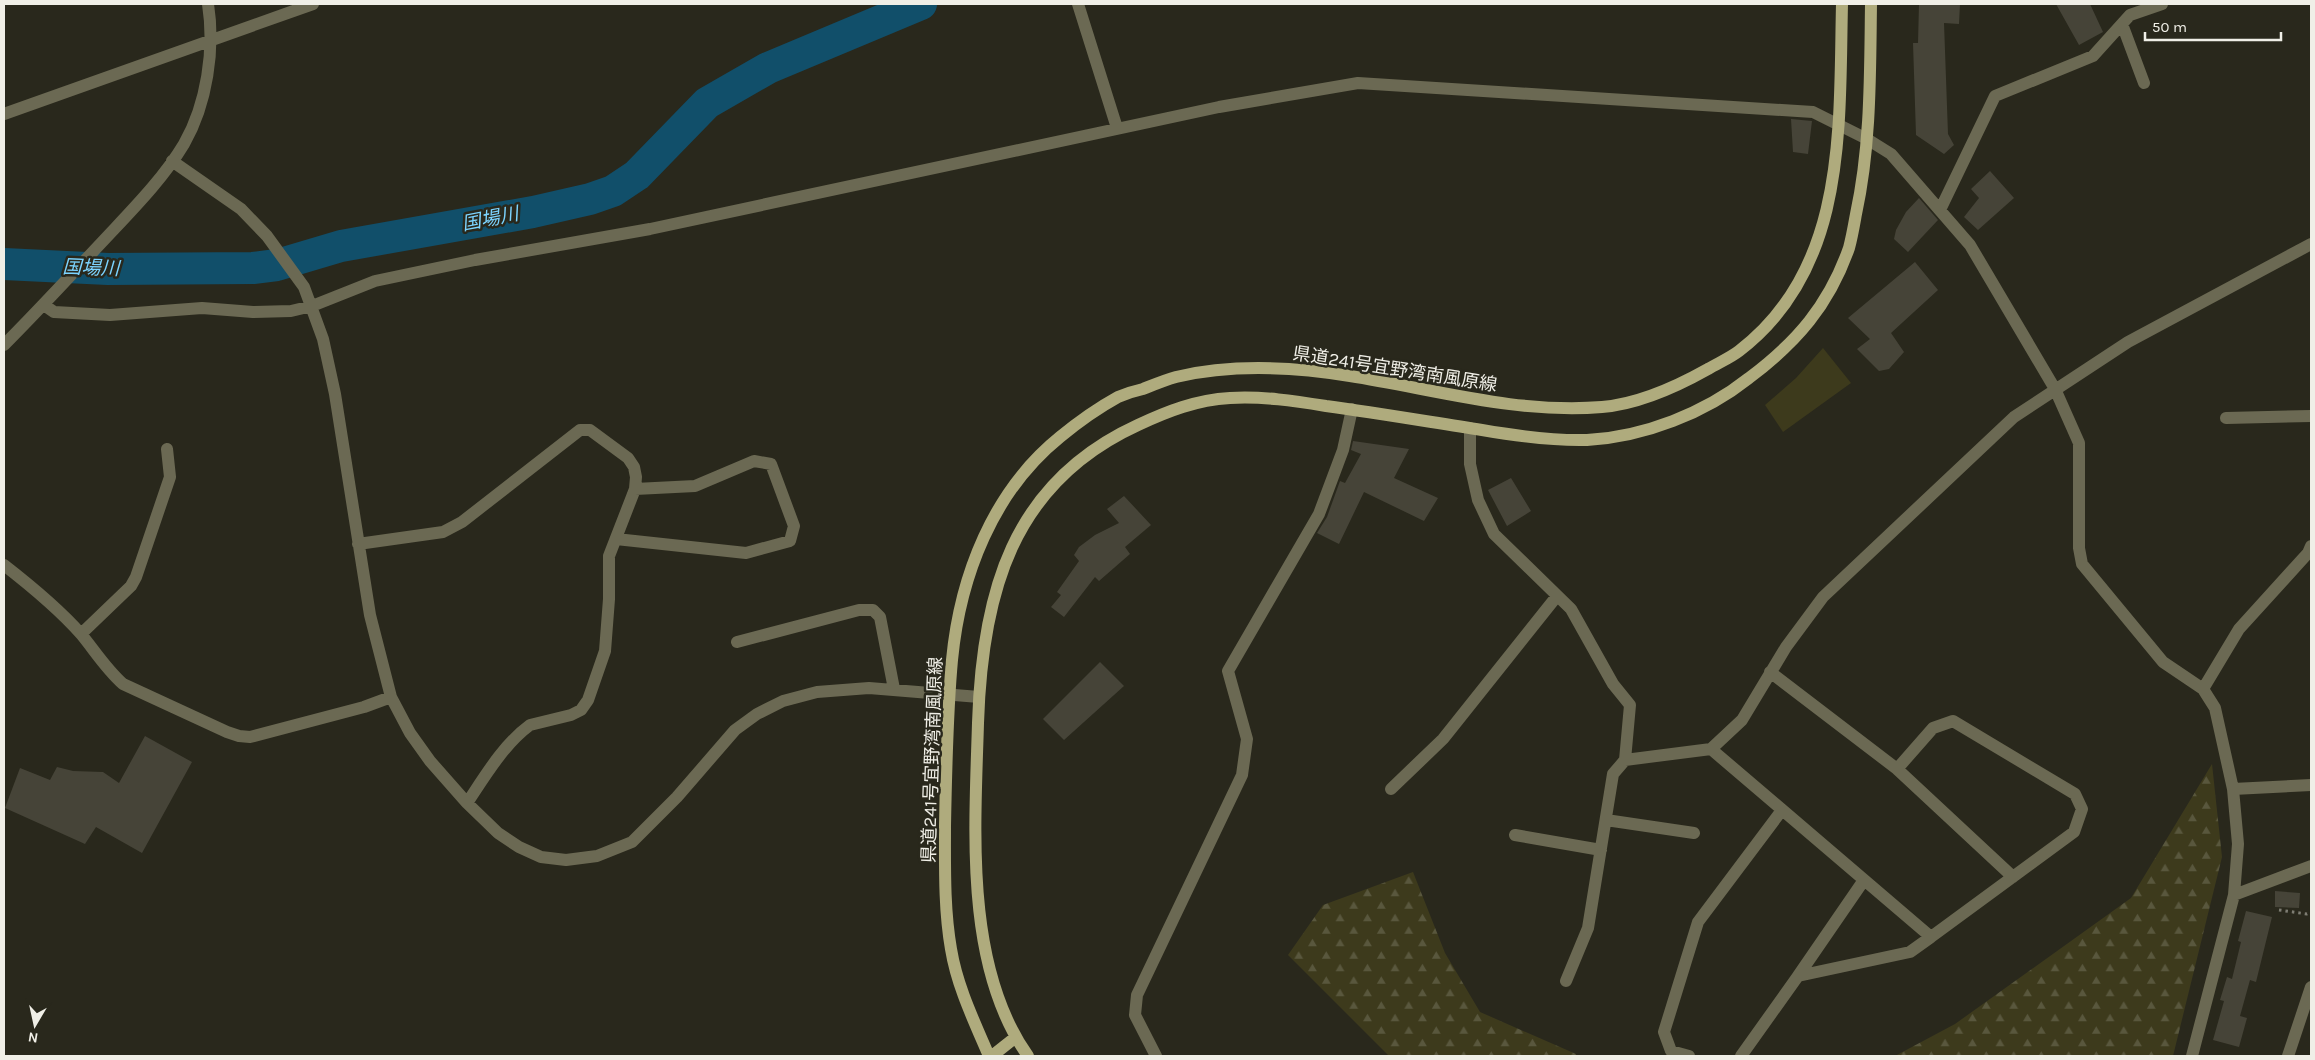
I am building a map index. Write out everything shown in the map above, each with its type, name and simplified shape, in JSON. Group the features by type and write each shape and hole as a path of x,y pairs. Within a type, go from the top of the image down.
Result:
{"main road":[{"name":"県道241号宜野湾南風原線","path":"1016,1037 990,1056 958,979 951,952 947,918 946,758 954,644 966,584 986,531 1012,486 1042,451 1071,428 1119,397 1176,377 1222,370 1281,369 1348,375 1537,408 1605,407 1629,402 1666,390 1737,353 1771,322 1797,287 1817,246 1828,209 1835,170 1839,125 1842,4"},
{"path":"1028,1056 1016,1037 997,994 982,935 977,885 979,697 990,607 1001,570 1018,534 1046,494 1087,454 1128,429 1178,407 1229,398 1284,400 1536,438 1590,440 1643,430 1692,413 1738,387 1775,358 1804,330 1830,291 1849,246 1865,173 1871,4"}],"street":[{"path":"4,345 44,305 140,201 184,143 201,101 210,42 208,4"},
{"path":"4,114 313,4"},
{"path":"1078,4 1117,128"},
{"path":"1940,210 1995,96 2093,56 2130,15 2159,4"},
{"path":"2122,24 2144,83"},
{"path":"44,305 54,312 110,315 202,308 253,312 290,311 312,306 375,281 475,260 650,229 1117,128 1219,107 1358,82 1813,112 1867,139 1891,154 1970,245 2055,389 2079,443 2079,548 2082,564 2163,662 2203,690 2215,708 2233,789 2238,844 2234,895 2192,1056"},
{"path":"172,161 240,209 267,236 304,287 323,339 334,394 370,615 391,697 415,740 430,760 467,802 498,833 519,847 541,857 566,860 597,856 632,842 677,797 735,730 756,714 783,701 817,692 868,688 979,697"},
{"path":"1625,760 1711,749 1742,720 1770,672 1823,597 2014,417 2128,342 2311,244"},
{"path":"1156,1056 1135,1015 1137,994 1242,775 1247,739 1228,672 1319,514 1344,450 1352,409"},
{"path":"2226,418 2311,416"},
{"path":"1470,428 1470,464 1478,500 1494,534 1571,609 1613,684 1630,705 1625,760 1614,774 1588,928 1566,980"},
{"path":"358,544 443,532 462,522 580,430 590,430 628,458 634,467 635,489 609,556 609,599 605,651 588,700 581,710 571,715 530,724 525,728 504,751 467,802"},
{"path":"81,634 131,586 136,577 170,477 167,449"},
{"path":"616,539 746,553 790,541 794,526 771,464 754,461 695,486 635,489"},
{"path":"2203,690 2238,628 2308,553 2311,546"},
{"path":"4,565 31,586 81,634 110,672 123,684 239,736 250,737 364,707 391,697"},
{"path":"1391,789 1444,739 1557,596"},
{"path":"737,642 859,610 873,610 880,616 894,689"},
{"path":"1770,672 1897,769 2013,877"},
{"path":"1798,976 1910,952 2074,832 2082,809 2075,794 1953,721 1933,728 1897,769"},
{"path":"1711,749 1931,937"},
{"path":"2233,789 2311,785"},
{"path":"1689,1056 1671,1051 1664,1032 1698,922 1782,810"},
{"path":"1606,820 1694,833"},
{"path":"1515,835 1601,850"},
{"path":"2234,895 2311,866"},
{"path":"1741,1056 1864,880"},
{"path":"2288,1056 2311,987"}],"path":[{"path":"2279,910 2307,914 2311,912"}],"green space":[{"path":"1823,348 1851,383 1783,432 1765,405 1796,378"},
{"path":"2212,764 2222,857 2173,1056 1895,1056 1955,1024 2131,898"},
{"path":"1413,872 1445,953 1480,1012 1576,1054 1576,1056 1389,1056 1288,955 1323,905"}],"building":[{"path":"1919,4 1960,4 1959,24 1944,23 1948,134 1954,145 1944,154 1916,135 1913,43 1918,43"},
{"path":"2056,4 2090,4 2103,32 2079,45"},
{"path":"1791,119 1812,121 1808,154 1793,152"},
{"path":"1990,171 2014,198 1978,230 1964,217 1979,198 1971,189"},
{"path":"1919,198 1938,220 1908,252 1894,239 1896,230 1906,212"},
{"path":"1915,262 1938,290 1891,333 1904,352 1889,369 1879,371 1857,349 1870,339 1848,318"},
{"path":"1353,441 1409,449 1394,478 1438,498 1424,521 1364,492 1339,544 1317,533 1327,517 1340,481 1345,483 1361,454 1351,450"},
{"path":"1511,478 1531,511 1507,526 1488,490"},
{"path":"1124,496 1151,525 1125,547 1130,554 1099,581 1095,577 1064,617 1051,607 1061,595 1057,592 1079,561 1074,555 1079,547 1095,535 1119,523 1107,509"},
{"path":"1100,662 1124,686 1064,740 1043,719"},
{"path":"145,736 192,762 142,853 96,827 85,844 5,808 20,768 50,780 57,767 73,771 103,772 119,783"},
{"path":"2275,891 2300,893 2299,908 2275,907"},
{"path":"2246,911 2272,917 2256,982 2250,980 2240,1016 2247,1018 2239,1047 2213,1040 2224,1001 2220,1000 2227,977 2232,979 2241,942 2238,941"}],"waterway":[{"name":"国場川","path":"4,264 108,269 253,268 277,265 341,246 533,212 590,199 613,191 637,175 707,103 768,68 921,4"}]}
